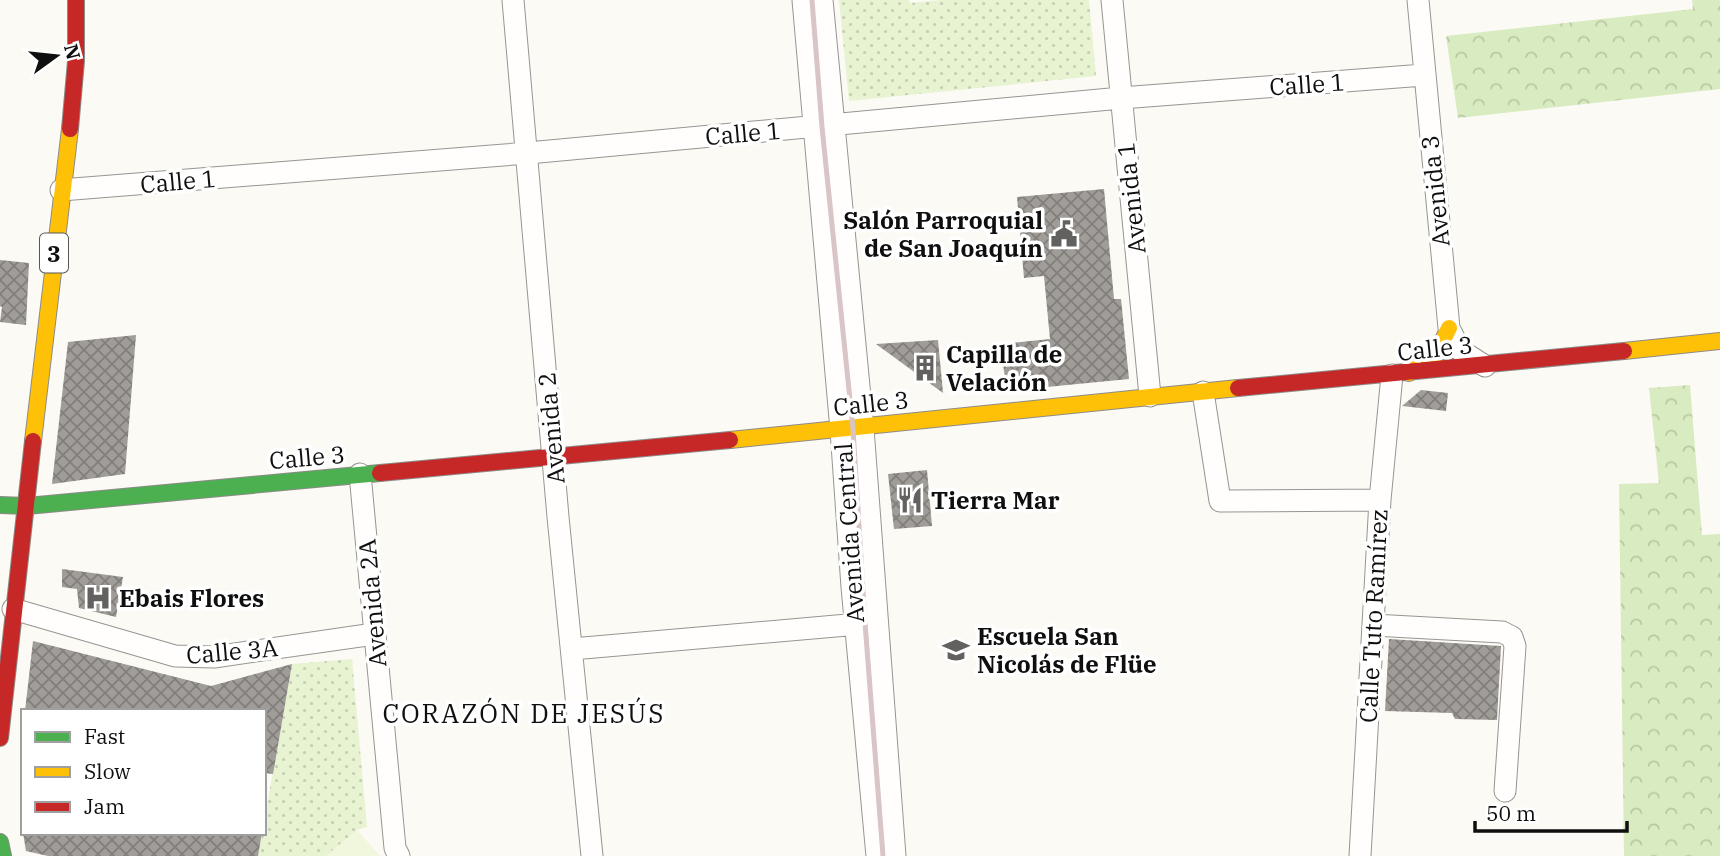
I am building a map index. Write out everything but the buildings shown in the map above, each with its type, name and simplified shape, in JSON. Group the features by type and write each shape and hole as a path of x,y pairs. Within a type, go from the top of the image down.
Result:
{"main road":[{"name":"3","path":"0,738 12,609 27,506 75,78 76,0"},
{"path":"1401,374 1433,359 1443,346 1449,328"},
{"name":"Calle 3","path":"0,505 27,506 863,428 1150,396 1485,366 1720,341"},
{"path":"2,571 5,594 12,609"},
{"path":"0,842 3,856"}],"street":[{"name":"Avenida 2","path":"513,0 592,856"},
{"name":"Avenida Central","path":"803,0 823,126 863,428 866,623 877,856"},
{"name":"Avenida Central","path":"822,0 823,126 841,430 895,856"},
{"name":"Avenida 1","path":"1112,0 1150,396"},
{"name":"Avenida 3","path":"1418,0 1449,328 1460,350 1485,366"},
{"name":"Calle 1","path":"61,190 528,153 1121,98 1424,75"},
{"name":"Calle Tuto Ramírez","path":"1360,856 1380,500 1401,374"},
{"path":"1203,391 1220,501 1380,500"},
{"name":"Avenida 2A","path":"360,474 395,848 399,856"},
{"name":"Calle 3A","path":"12,609 190,658 214,657 374,634"},
{"path":"572,649 866,623"},
{"path":"1373,625 1502,632 1512,637 1515,646 1504,791"}],"green space":[{"path":"839,0 909,0 910,3 941,0 1089,0 1096,76 849,101"},
{"path":"1692,0 1720,0 1720,89 1458,118 1446,36 1693,9"},
{"path":"1690,385 1702,535 1720,534 1720,856 1624,856 1619,484 1659,483 1649,388"},
{"path":"352,659 367,827 357,830 326,856 258,856 262,835 266,835 266,811 292,664"},
{"path":"357,830 380,856 326,856"}],"railway":[{"path":"812,0 822,127 853,429 883,856"}],"traffic: fast":[{"path":"0,505 27,506 380,473"},
{"path":"0,842 3,856"}],"traffic: slow":[{"path":"33,441 70,129"},
{"path":"1409,373 1435,356 1449,328"},
{"path":"1624,351 1720,341"},
{"path":"730,440 1238,388"}],"traffic: jam":[{"path":"70,129 76,61 76,0"},
{"path":"1238,388 1624,351"},
{"path":"380,473 730,440"},
{"path":"0,738 33,441"}],"place":[{"name":"Salón Parroquial de San Joaquín","path":"1064,234"},
{"name":"Capilla de Velación","path":"925,368"},
{"name":"Tierra Mar","path":"910,500"},
{"name":"Ebais Flores","path":"98,598"},
{"name":"Escuela San Nicolás de Flüe","path":"956,650"}],"district":[{"name":"CORAZÓN DE JESÚS","path":"524,713"}]}
